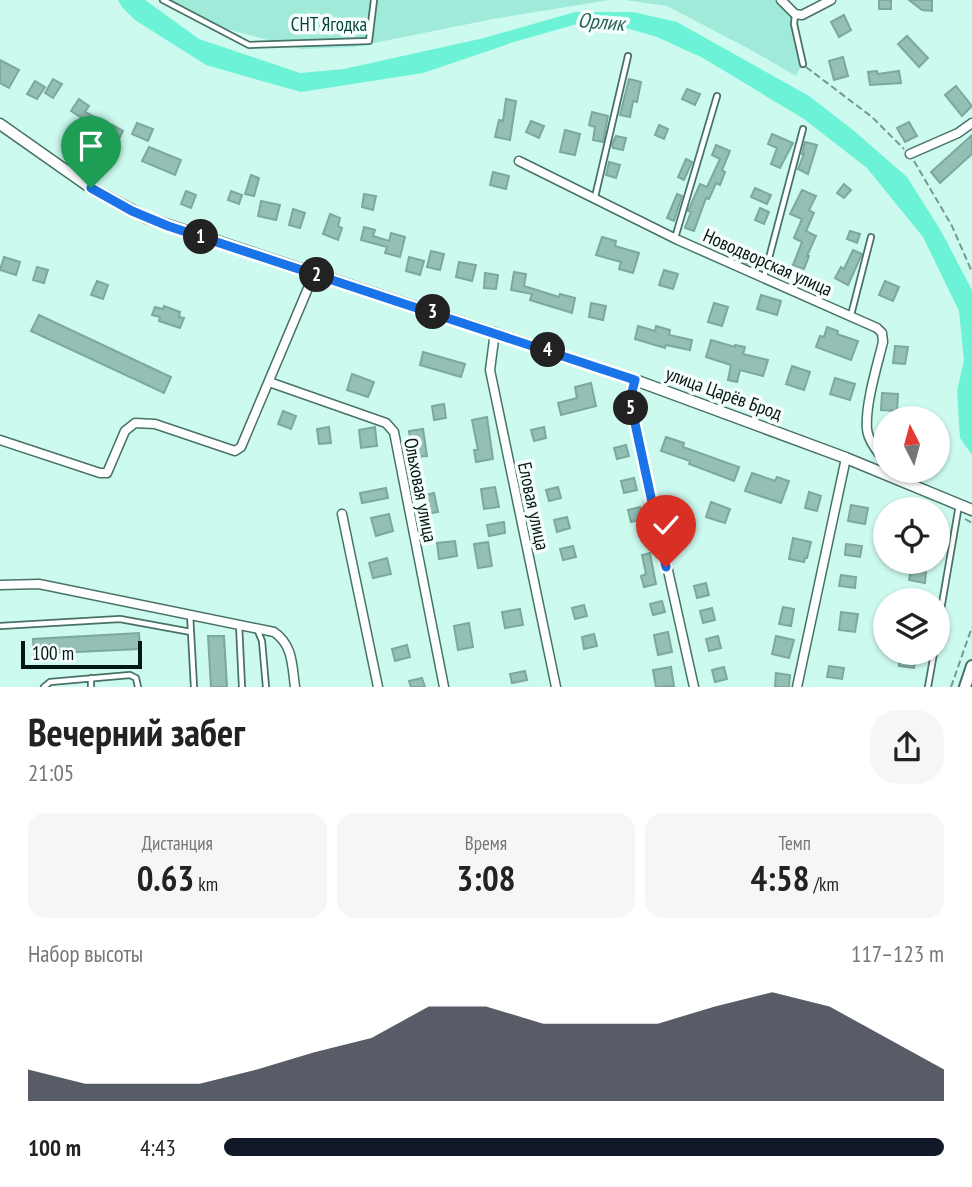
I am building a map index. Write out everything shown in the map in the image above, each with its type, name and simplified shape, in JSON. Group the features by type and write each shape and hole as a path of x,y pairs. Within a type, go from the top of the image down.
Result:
{"main road":[{"path":"965,687 972,666"}],"street":[{"path":"781,0 795,14 802,15 831,0"},
{"path":"910,154 958,134 972,123"},
{"name":"улица Царёв Брод","path":"0,124 91,188 132,211 168,226 495,332 873,467"},
{"name":"Новодворская улица","path":"519,161 675,239 877,328 883,342 867,430 873,445"},
{"path":"0,440 100,473 107,472 125,431 135,422 155,424 235,451 241,447 314,274"},
{"name":"Еловая улица","path":"495,332 490,370 556,687"},
{"path":"635,380 630,400 694,687"},
{"name":"Ольховая улица","path":"269,382 386,423 394,432 444,687"},
{"path":"797,687 846,458"},
{"name":"улица Царёв Брод","path":"911,483 972,510"},
{"path":"342,514 378,687"},
{"path":"0,585 39,584 274,632 286,643 295,687"}],"lane":[{"path":"163,0 249,45 369,41 374,0"},
{"path":"795,14 794,24 803,64"},
{"path":"595,197 628,56"},
{"path":"675,239 717,96"},
{"path":"764,278 803,129"},
{"path":"850,316 871,237"},
{"path":"945,588 960,505"},
{"path":"190,613 194,687"},
{"path":"0,626 120,619 191,632"},
{"path":"239,624 242,687"},
{"path":"257,628 262,641 266,687"},
{"path":"928,687 932,665"},
{"path":"44,687 50,682 130,675 136,678 138,687"},
{"path":"91,678 91,687"}],"path":[{"path":"803,64 872,117 910,154 952,226 972,272"},
{"path":"957,516 972,523"},
{"path":"951,687 972,626"}],"green space":[{"name":"СНТ Ягодка","path":"171,0 609,0 493,19 354,47 301,49 216,26"},
{"path":"625,0 782,0 799,25 800,68 796,76 667,6"}],"water":[{"name":"Орлик","path":"118,0 145,0 199,39 300,73 344,69 484,38 575,12 633,12 677,22 809,96 907,177 941,231 972,290 972,455 960,438 957,391 964,360 959,311 923,237 867,168 804,119 703,58 657,37 626,28 577,24 423,73 301,92 206,65 135,20"}],"building":[{"path":"879,0 891,0 891,9 879,9"},
{"path":"909,0 932,0 932,11 922,10"},
{"path":"844,15 851,30 839,37 831,22"},
{"path":"907,36 928,58 919,67 898,44"},
{"path":"843,57 848,76 834,80 829,61"},
{"path":"0,60 19,70 9,88 0,83"},
{"path":"877,71 878,74 899,71 901,83 870,85 868,72"},
{"path":"53,79 62,84 53,98 45,93"},
{"path":"629,79 641,82 637,102 633,101 630,117 620,115"},
{"path":"35,81 45,87 37,99 27,94"},
{"path":"956,86 972,106 962,116 945,95"},
{"path":"687,89 700,94 695,105 682,99"},
{"path":"79,99 89,106 85,112 100,120 92,135 83,130 88,122 71,111"},
{"path":"506,99 516,101 510,140 495,137 499,120 503,121"},
{"path":"592,112 608,116 603,142 593,140 595,127 589,125"},
{"path":"531,121 544,126 539,138 526,132"},
{"path":"909,122 917,136 905,142 897,128"},
{"path":"137,123 153,129 148,141 132,134"},
{"path":"112,125 123,131 117,143 106,138"},
{"path":"659,125 668,129 664,139 655,135"},
{"path":"565,130 580,134 575,155 560,152"},
{"path":"772,134 793,143 780,168 771,164 777,148 768,144"},
{"path":"972,135 972,154 940,183 931,172"},
{"path":"616,136 626,138 623,150 613,148"},
{"path":"805,142 817,145 808,174 798,169"},
{"path":"716,145 730,151 722,170 725,172 720,185 716,183 709,199 706,198 694,231 685,228 691,212 688,211 700,184 707,187 720,159 712,155"},
{"path":"149,147 181,160 175,175 142,161"},
{"path":"686,159 692,162 684,180 678,177"},
{"path":"609,162 620,165 616,178 606,175"},
{"path":"493,172 509,176 506,189 490,185"},
{"path":"251,175 259,178 254,196 245,194"},
{"path":"844,184 851,190 844,198 837,193"},
{"path":"755,188 771,195 767,204 751,197"},
{"path":"802,190 816,196 809,210 814,213 806,231 816,236 804,269 793,265 802,242 794,238 802,219 790,214"},
{"path":"186,191 196,195 191,208 181,204"},
{"path":"231,191 242,195 239,204 228,200"},
{"path":"364,194 376,196 373,210 362,207"},
{"path":"677,194 682,196 674,221 667,218"},
{"path":"261,201 280,205 276,220 258,216"},
{"path":"760,208 769,212 764,224 755,220"},
{"path":"293,209 305,213 300,228 289,225"},
{"path":"330,214 340,218 338,226 342,228 338,240 323,234"},
{"path":"364,227 375,230 373,236 389,241 391,233 405,237 400,257 385,253 387,247 361,240"},
{"path":"850,231 860,234 857,243 847,239"},
{"path":"602,237 616,241 615,246 639,253 633,273 619,269 621,262 596,255"},
{"path":"745,248 760,255 755,267 739,260"},
{"path":"853,250 862,254 848,285 835,278 841,267 844,269"},
{"path":"431,251 444,254 440,270 427,267"},
{"path":"4,257 20,262 16,275 0,270"},
{"path":"409,257 424,261 420,275 406,271"},
{"path":"459,262 476,265 472,281 456,277"},
{"path":"37,267 48,270 44,283 33,280"},
{"path":"664,270 678,274 673,289 659,285"},
{"path":"514,272 526,274 524,286 559,297 560,294 575,298 572,313 530,300 532,294 511,290"},
{"path":"485,273 498,275 496,289 484,288"},
{"path":"97,281 108,285 103,299 91,295"},
{"path":"885,281 899,287 893,301 879,295"},
{"path":"761,295 781,301 777,315 757,309"},
{"path":"591,303 606,306 603,320 589,317"},
{"path":"714,303 728,307 722,326 708,322"},
{"path":"164,306 180,312 179,317 184,318 180,328 159,321 160,317 152,315 155,307 163,309"},
{"path":"39,315 171,377 164,393 31,331"},
{"path":"638,326 655,331 656,326 670,330 669,335 692,340 690,350 666,345 665,348 635,339"},
{"path":"827,327 838,331 837,334 858,341 851,360 816,347 820,336 824,337"},
{"path":"711,340 745,347 743,354 768,360 763,376 740,370 737,382 728,380 731,365 706,357"},
{"path":"895,346 908,347 905,364 893,363"},
{"path":"423,352 465,364 461,377 420,365"},
{"path":"792,366 810,372 804,390 786,384"},
{"path":"352,374 374,382 368,397 347,390"},
{"path":"835,378 855,384 850,400 830,394"},
{"path":"591,383 596,406 561,415 558,403 577,398 575,387"},
{"path":"882,393 898,394 897,406 881,406"},
{"path":"444,404 446,418 434,420 432,406"},
{"path":"283,411 296,416 291,429 278,424"},
{"path":"487,417 493,459 476,462 474,450 478,450 472,420"},
{"path":"329,427 331,443 319,444 317,429"},
{"path":"375,427 377,446 361,448 359,430"},
{"path":"544,427 546,438 534,441 531,430"},
{"path":"423,429 427,456 413,457 409,431"},
{"path":"666,437 684,443 683,447 739,467 734,481 661,451"},
{"path":"626,445 629,456 617,459 614,448"},
{"path":"752,473 775,481 777,477 789,481 781,503 745,491"},
{"path":"634,478 637,490 624,493 621,481"},
{"path":"495,487 499,507 484,509 481,489"},
{"path":"558,487 561,498 549,501 546,490"},
{"path":"386,488 388,498 362,503 360,493"},
{"path":"809,492 821,496 817,511 805,508"},
{"path":"434,493 438,512 426,514 422,496"},
{"path":"711,502 730,509 725,523 706,517"},
{"path":"851,505 868,508 865,524 848,521"},
{"path":"640,507 643,519 631,522 628,510"},
{"path":"389,514 393,531 376,536 371,518"},
{"path":"567,517 570,528 557,532 554,520"},
{"path":"504,522 505,533 489,536 487,525"},
{"path":"793,538 811,542 804,562 789,559"},
{"path":"455,541 457,556 439,559 437,543"},
{"path":"488,542 492,566 478,568 474,544"},
{"path":"846,544 862,546 860,557 845,555"},
{"path":"573,546 576,557 563,560 560,549"},
{"path":"650,553 656,584 644,587 641,576 646,574 642,555"},
{"path":"387,558 391,574 373,578 369,563"},
{"path":"910,574 926,574 925,583 909,580"},
{"path":"841,575 856,577 855,588 839,586"},
{"path":"706,583 709,595 697,598 694,586"},
{"path":"662,601 665,612 653,615 650,604"},
{"path":"584,605 587,616 575,619 572,608"},
{"path":"783,607 794,609 791,626 779,624"},
{"path":"712,608 715,620 703,623 700,611"},
{"path":"520,609 523,625 505,628 502,612"},
{"path":"841,612 858,614 855,632 839,630"},
{"path":"469,623 473,647 458,650 454,626"},
{"path":"668,632 672,652 658,655 654,635"},
{"path":"139,633 140,649 34,654 33,639"},
{"path":"594,634 597,646 584,649 582,637"},
{"path":"208,636 224,636 227,687 211,687"},
{"path":"718,636 721,648 709,651 706,639"},
{"path":"776,636 794,640 789,658 772,654"},
{"path":"407,645 410,657 395,661 392,649"},
{"path":"899,665 915,665 914,668"},
{"path":"829,666 844,668 842,679 827,677"},
{"path":"671,667 674,686 656,687 653,670"},
{"path":"724,667 727,679 715,682 712,670"},
{"path":"525,671 527,680 512,683 510,674"},
{"path":"776,673 790,675 789,687 775,687"},
{"path":"422,678 425,687 411,687 409,681"}],"route":[{"path":"91,188 132,211 168,226 635,380 630,400 666,567"}]}
